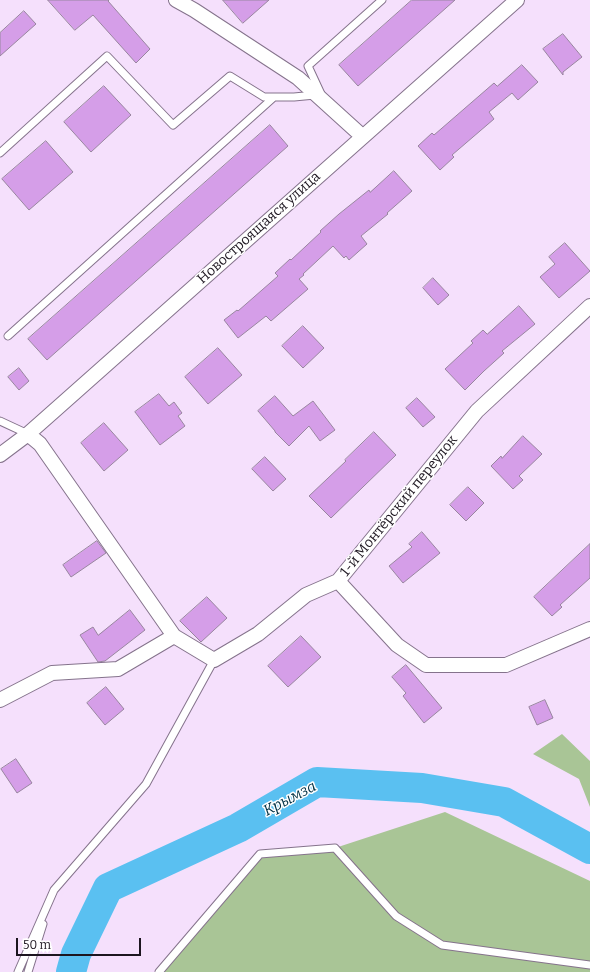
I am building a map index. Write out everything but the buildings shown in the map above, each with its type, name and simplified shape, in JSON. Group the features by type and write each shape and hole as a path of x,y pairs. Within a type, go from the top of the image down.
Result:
{"street":[{"path":"176,0 194,10 298,78 362,136"},
{"name":"Новостроящаяся улица","path":"0,455 28,434 362,136 518,0"},
{"name":"1-й Монтёрский переулок","path":"214,660 258,634 306,595 338,581 477,411 590,306"},
{"path":"28,434 40,444 174,636 214,660"},
{"path":"338,581 397,645 426,665 506,665 590,630"},
{"path":"0,700 52,673 118,669 174,636"}],"lane":[{"path":"0,154 107,56 173,125 230,76 264,98 294,97 320,99 308,66 382,0"},
{"path":"8,336 273,98"},
{"path":"0,421 28,434"},
{"path":"18,972 54,890 146,784 214,660"},
{"path":"160,972 260,854 335,848 396,916 442,945 590,965"},
{"path":"28,972 54,890"}],"green space":[{"path":"562,734 590,761 590,807 579,779 533,754"},
{"path":"445,812 590,881 590,972 160,972 260,854 335,848"}],"waterway":[{"name":"Крымза","path":"71,972 76,954 108,888 238,828 317,782 422,788 504,802 590,849"}]}
